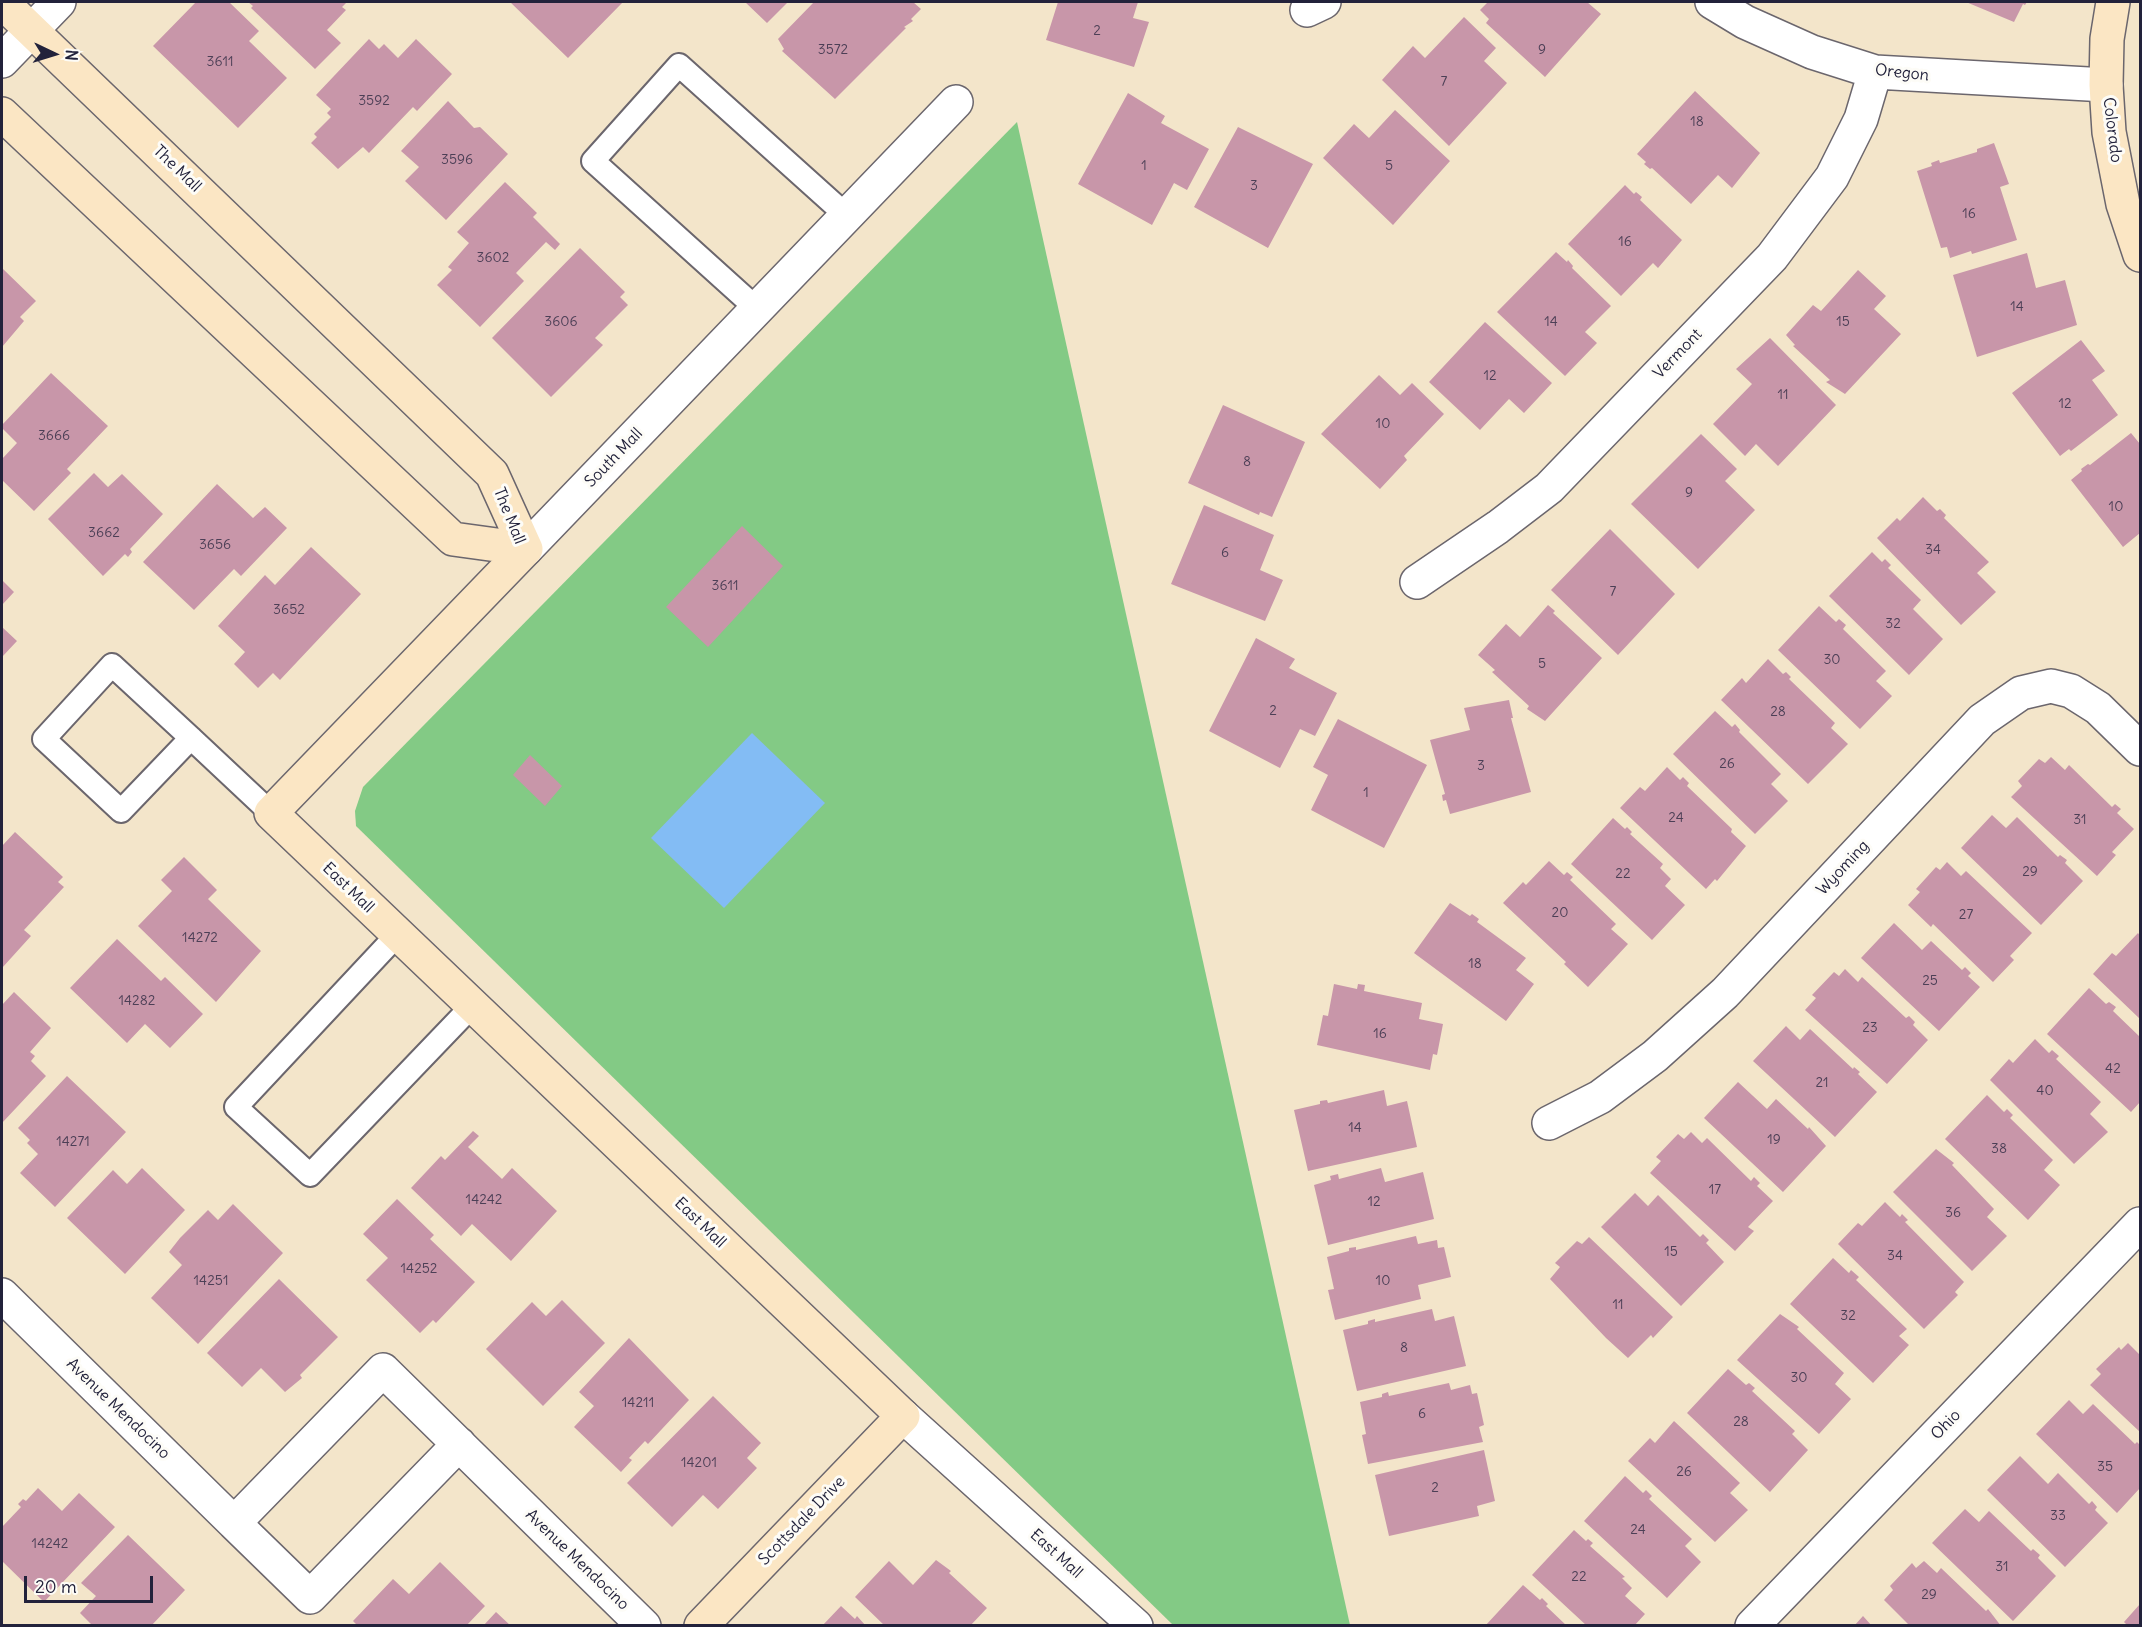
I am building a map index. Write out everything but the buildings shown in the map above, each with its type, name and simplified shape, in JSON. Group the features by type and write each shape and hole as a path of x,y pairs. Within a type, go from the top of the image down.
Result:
{"street":[{"name":"The Mall","path":"2,2 33,29 492,474 526,549"},
{"path":"2,61 59,2"},
{"name":"Oregon","path":"1712,2 1745,22 1812,52 1875,72 2106,85"},
{"name":"Colorado","path":"2114,2 2107,39 2106,85 2109,132 2123,204 2140,255"},
{"name":"Vermont","path":"1416,582 1498,527 1549,488 1772,257 1832,177 1861,119 1875,72"},
{"name":"South Mall","path":"271,813 956,102"},
{"name":"The Mall","path":"2,114 453,539 526,549"},
{"name":"Wyoming","path":"1548,1123 1600,1097 1655,1056 1717,1001 1982,720 2021,693 2051,686 2071,691 2098,708 2140,749"},
{"name":"East Mall","path":"271,813 903,1416 1136,1626"},
{"name":"Ohio","path":"1752,1626 2140,1224"},
{"name":"Avenue Mendocino","path":"2,1295 310,1597 459,1444"},
{"name":"Avenue Mendocino","path":"234,1523 382,1370 644,1626"},
{"name":"Scottsdale Drive","path":"701,1626 903,1416"}],"lane":[{"path":"757,309 593,161 679,64 847,216"},
{"path":"191,738 121,811 44,739 112,665 191,738 271,813"},
{"path":"397,935 236,1107 310,1175 471,1006"}],"green space":[{"path":"1017,122 1350,1625 1173,1625 356,826 355,811 363,787"}],"water":[{"path":"752,733 825,803 724,908 651,838"}]}
